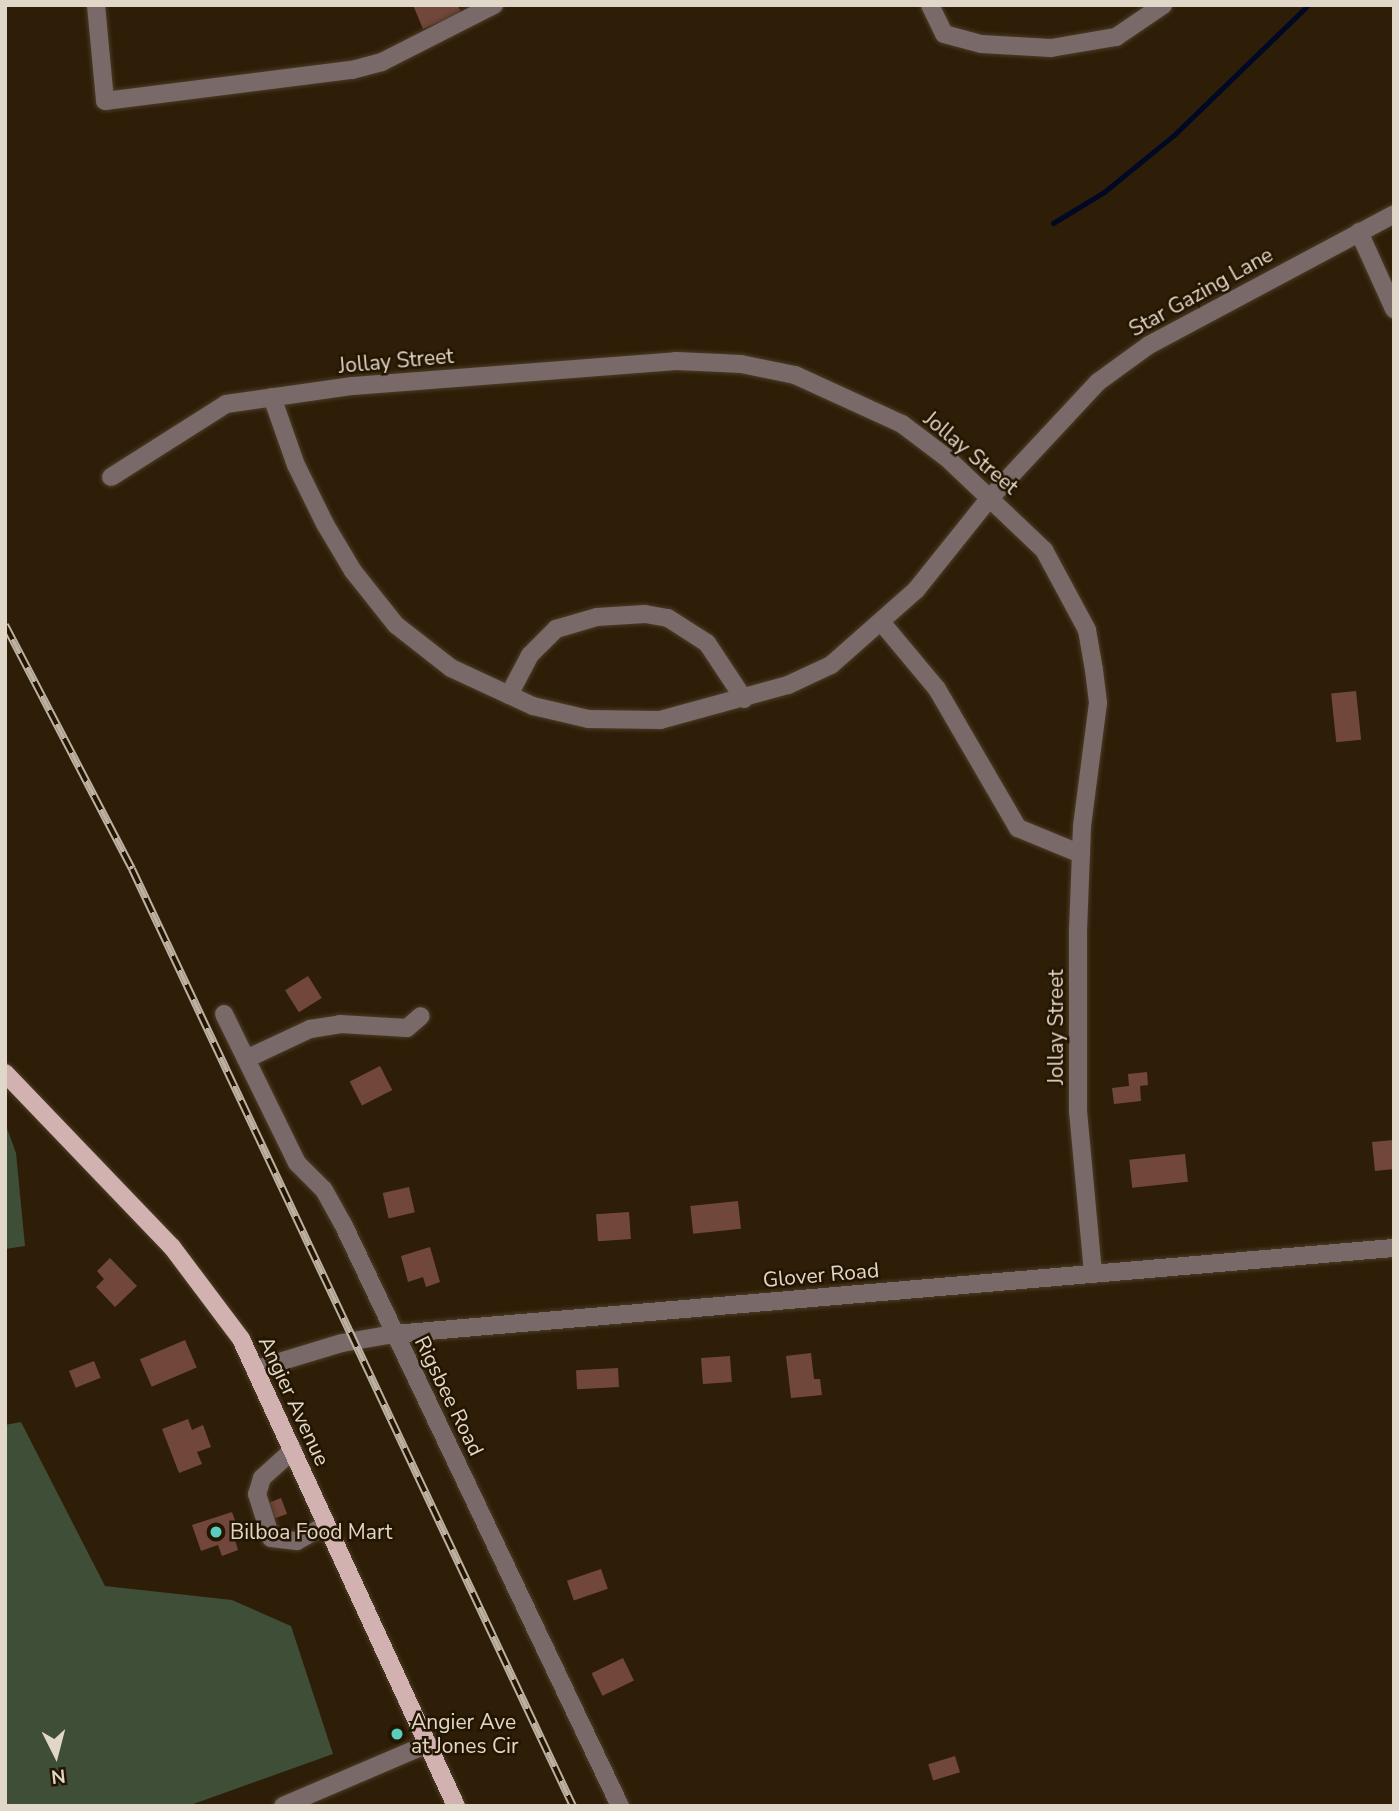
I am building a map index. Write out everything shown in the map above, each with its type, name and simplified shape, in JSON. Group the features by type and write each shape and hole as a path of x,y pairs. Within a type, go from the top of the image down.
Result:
{"main road":[{"name":"Angier Avenue","path":"5,1073 172,1247 215,1301 256,1369 456,1806"}],"street":[{"path":"96,5 105,101 352,70 382,62 494,5"},
{"path":"930,5 944,34 981,44 1051,48 1116,37 1163,5"},
{"name":"Star Gazing Lane","path":"272,397 309,495 380,610 451,668 509,695 560,714 610,721 660,720 744,699 831,666 882,624 965,535 989,499 1071,409 1149,345 1394,214"},
{"path":"1359,232 1394,309"},
{"name":"Jollay Street","path":"111,477 226,404 272,397 618,363 741,364 795,375 902,424 1044,551 1087,630 1098,703 1081,854 1078,1111 1093,1274"},
{"path":"509,695 530,655 556,629 597,617 645,614 668,618 707,643 744,699"},
{"path":"882,624 937,689 1018,828 1081,854"},
{"name":"Rigsbee Road","path":"224,1014 297,1163 324,1190 343,1224 620,1806"},
{"path":"246,1059 310,1029 340,1024 407,1028 421,1017"},
{"name":"Glover Road","path":"256,1369 342,1343 394,1335 1394,1248"},
{"path":"293,1450 262,1478 257,1494 271,1538 297,1541 326,1525"},
{"path":"283,1806 428,1744"}],"green space":[{"path":"5,1123 16,1153 25,1246 5,1249"},
{"path":"21,1422 105,1586 232,1600 291,1626 333,1754 188,1806 5,1806 5,1425"}],"building":[{"path":"413,5 458,5 461,13 423,29"},
{"path":"1356,691 1361,740 1336,742 1331,694"},
{"path":"308,976 322,998 299,1012 285,990"},
{"path":"380,1066 392,1090 362,1105 350,1081"},
{"path":"1147,1072 1148,1085 1140,1086 1141,1101 1114,1104 1112,1088 1129,1086 1128,1074"},
{"path":"1394,1140 1394,1169 1375,1171 1372,1142"},
{"path":"1185,1154 1188,1182 1132,1188 1129,1160"},
{"path":"409,1187 415,1212 389,1218 383,1193"},
{"path":"738,1201 741,1229 693,1234 690,1206"},
{"path":"629,1212 631,1239 598,1241 596,1214"},
{"path":"430,1247 440,1282 426,1287 423,1277 408,1282 401,1256"},
{"path":"110,1258 137,1286 115,1307 96,1287 104,1279 97,1271"},
{"path":"185,1340 197,1368 152,1387 140,1359"},
{"path":"811,1353 814,1379 820,1379 822,1395 791,1398 786,1356"},
{"path":"730,1356 732,1382 703,1384 701,1358"},
{"path":"94,1361 101,1378 76,1388 69,1371"},
{"path":"618,1368 619,1387 577,1389 576,1370"},
{"path":"188,1419 192,1430 203,1425 211,1447 197,1452 202,1464 179,1473 162,1429"},
{"path":"281,1498 287,1514 270,1520 264,1504"},
{"name":"Bilboa Food Mart","path":"232,1512 241,1538 235,1540 238,1550 222,1556 218,1545 201,1551 192,1525"},
{"path":"601,1569 608,1589 574,1601 567,1581"},
{"path":"623,1658 634,1680 603,1696 592,1673"},
{"path":"955,1756 960,1772 933,1780 928,1764"}],"waterway":[{"path":"1053,223 1104,192 1175,134 1308,5"}],"railway":[{"path":"5,625 132,869 573,1806"}],"place":[{"name":"Bilboa Food Mart","path":"216,1532"},
{"name":"Angier Ave at Jones Cir","path":"397,1734"}]}
